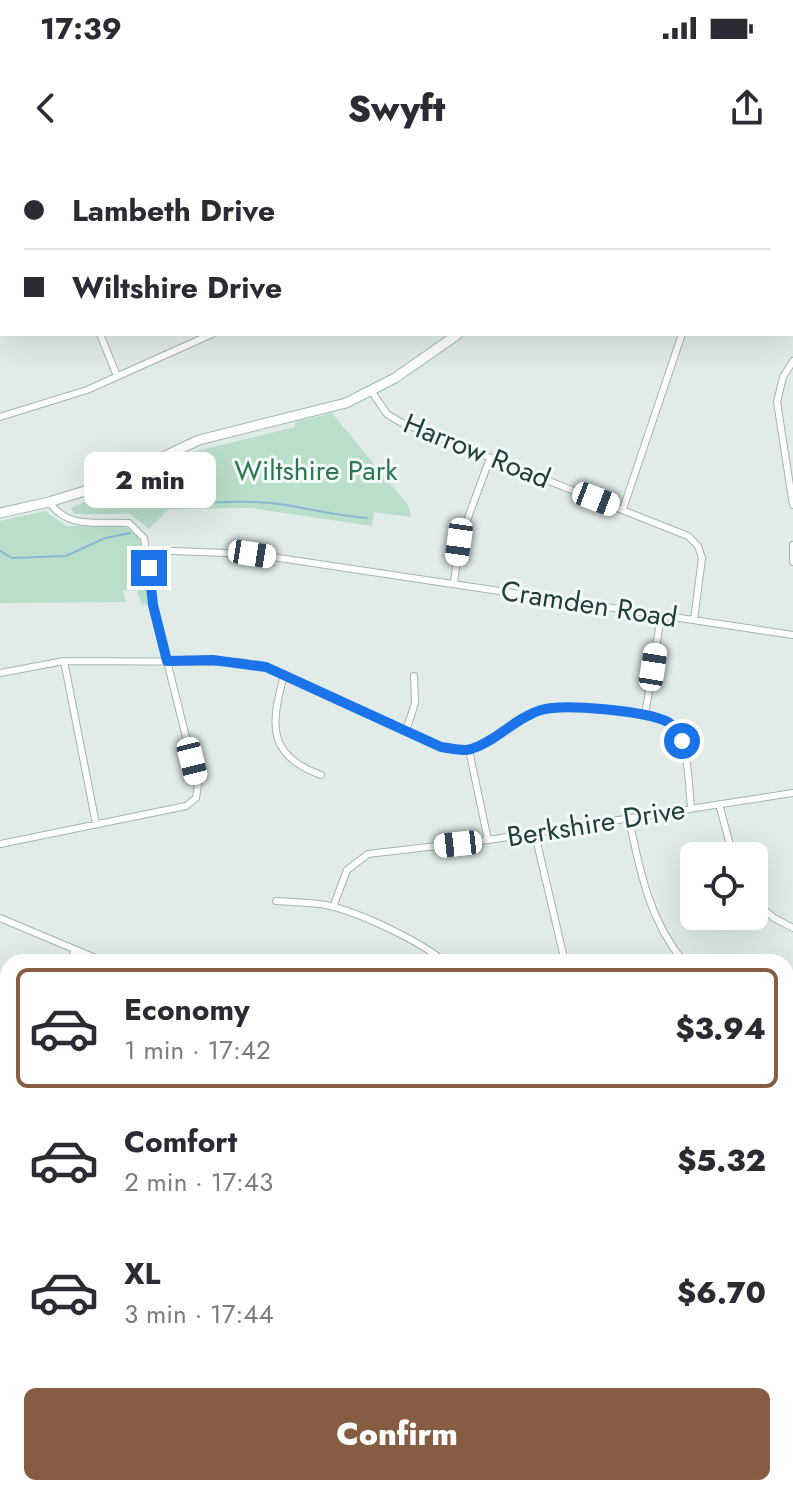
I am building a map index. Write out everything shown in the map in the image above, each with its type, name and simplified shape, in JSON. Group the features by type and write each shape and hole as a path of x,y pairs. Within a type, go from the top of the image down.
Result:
{"main road":[{"path":"0,513 101,486 199,440 332,408 372,392 455,336"}],"street":[{"path":"101,336 117,376"},
{"path":"0,417 87,390 207,336"},
{"path":"623,509 681,336"},
{"path":"793,361 783,377 777,402 793,505"},
{"name":"Harrow Road","path":"372,392 387,414 400,422 688,536 698,546 702,570 694,620"},
{"path":"454,583 459,542 490,458"},
{"path":"0,844 186,806 196,798 198,785 153,605 147,550 140,532 129,523 68,520 56,512 49,502"},
{"path":"793,545 793,562"},
{"name":"Cramden Road","path":"147,550 252,554 793,635"},
{"path":"645,715 661,616"},
{"path":"64,661 96,824"},
{"path":"0,673 64,661 239,662 266,667 441,747 469,750 489,741 522,717 562,705 645,715 676,728 682,741 691,808"},
{"path":"284,675 274,711 275,730 292,761 321,775"},
{"path":"406,731 415,703 414,676"},
{"path":"469,750 488,840"},
{"name":"Berkshire Drive","path":"333,907 347,870 368,854 535,834 793,793"},
{"path":"719,804 729,842"},
{"path":"629,819 642,879 655,918 677,954"},
{"path":"535,834 563,954"},
{"path":"276,901 333,907 373,922 434,954"},
{"path":"768,913 793,928"},
{"path":"0,918 85,954"},
{"path":"73,954 75,950"}],"green space":[{"name":"Wiltshire Park","path":"332,413 408,505 411,517 374,512 372,526 251,508 169,509 149,529 130,514 74,514 71,508 197,451 295,427 295,422"},
{"path":"45,511 66,526 122,526 134,531 141,542 148,605 141,604 137,590 123,591 126,602 0,603 0,521"}],"waterway":[{"path":"173,506 258,502 367,518"},
{"path":"0,551 12,558 66,556 105,538 130,533"}],"route":[{"path":"149,568 153,605 167,661 213,660 266,667 441,747 469,750 489,741 522,717 562,705 645,715 665,721 676,728 682,741"}]}
